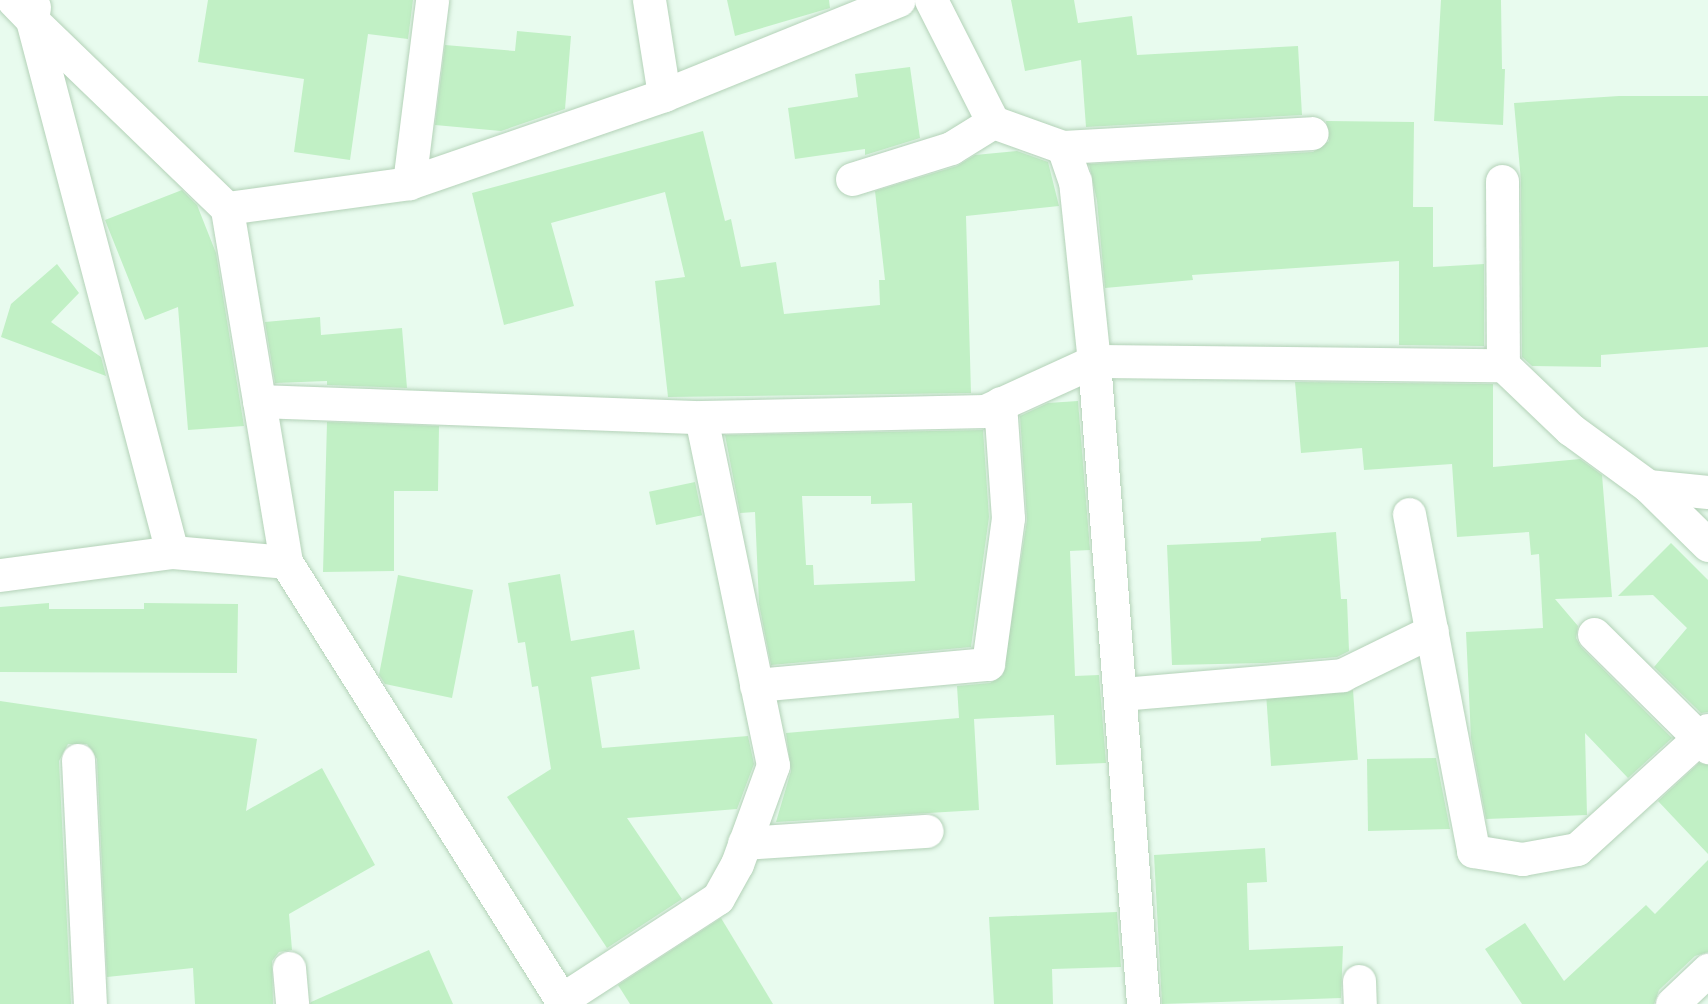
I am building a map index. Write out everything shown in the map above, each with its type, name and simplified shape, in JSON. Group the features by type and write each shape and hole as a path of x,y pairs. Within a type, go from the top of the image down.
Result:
{"street":[{"path":"409,183 432,0"},
{"path":"650,0 664,95"},
{"path":"227,208 409,183 664,95 899,0"},
{"path":"931,0 993,122 1063,147 1312,133"},
{"path":"27,7 227,208 286,562 562,1002 718,898 744,843 773,765 701,417"},
{"path":"27,7 172,552"},
{"path":"852,179 951,148 993,122"},
{"path":"1063,147 1075,181 1094,361 1122,694 1143,1004"},
{"path":"1502,182 1503,365"},
{"path":"259,402 701,417 985,411 1094,361 1503,365 1570,429 1648,486 1708,544"},
{"path":"756,685 988,664 1008,518 1000,404"},
{"path":"1648,486 1708,492"},
{"path":"1408,514 1473,851 1522,859 1577,849 1705,738 1594,634"},
{"path":"0,575 172,552 286,562"},
{"path":"1122,694 1342,675 1432,631"},
{"path":"78,760 90,1004"},
{"path":"744,843 927,831"},
{"path":"289,968 292,1004"},
{"path":"1671,1004 1704,982"}],"building":[{"path":"208,0 413,0 408,39 368,34 350,160 294,152 304,79 198,62"},
{"path":"727,0 829,0 830,8 735,36"},
{"path":"1011,0 1074,0 1078,23 1132,16 1137,55 1298,46 1302,115 1086,127 1081,60 1025,71"},
{"path":"1441,0 1501,0 1502,69 1505,69 1503,125 1434,121"},
{"path":"517,31 571,36 565,109 501,131 435,125 445,45 515,51"},
{"path":"910,67 920,138 865,155 865,149 795,159 788,108 858,97 855,74"},
{"path":"1619,96 1708,96 1708,347 1601,355 1601,367 1532,366 1522,357 1521,181 1514,103"},
{"path":"1326,121 1414,122 1413,207 1433,207 1433,267 1484,264 1484,346 1399,345 1399,261 1192,275 1193,280 1105,288 1097,201 1089,164 1313,152 1329,141"},
{"path":"703,131 725,221 731,219 741,267 776,262 784,314 880,305 879,280 885,280 875,191 957,166 975,155 1017,151 1048,162 1059,206 966,216 971,393 668,397 655,281 685,277 665,192 551,223 574,306 504,325 472,193"},
{"path":"182,190 197,205 216,253 244,426 188,430 178,307 145,320 105,220"},
{"path":"57,264 79,293 51,322 101,357 106,376 1,337 11,304"},
{"path":"320,317 321,335 402,328 407,388 327,385 327,381 275,383 265,322"},
{"path":"1295,382 1493,384 1493,467 1580,459 1602,475 1612,597 1555,599 1578,626 1576,638 1581,647 1672,738 1628,778 1585,733 1587,815 1486,819 1471,738 1466,632 1543,628 1539,554 1531,555 1529,532 1457,537 1452,464 1364,470 1362,448 1301,453"},
{"path":"1078,401 1090,550 1070,551 1075,676 1099,675 1106,763 1056,765 1054,715 974,719 979,810 776,822 791,771 786,733 959,718 957,686 990,683 1003,675 1027,520 1020,416 1048,403"},
{"path":"327,422 439,426 438,491 394,491 394,571 323,572"},
{"path":"983,430 989,517 971,647 771,665 759,604 755,512 740,513 725,435","holes":["802,496 871,496 871,504 912,503 915,581 814,585 813,565 806,565"]},
{"path":"695,482 702,515 656,525 649,492"},
{"path":"1336,532 1341,599 1347,599 1349,651 1337,657 1265,663 1172,665 1167,545 1261,541 1261,538"},
{"path":"1671,543 1708,580 1708,712 1701,713 1654,667 1687,628 1653,595 1618,596"},
{"path":"560,574 571,641 634,630 640,669 591,677 602,748 748,736 754,764 737,809 627,818 682,899 607,948 507,797 551,769 538,686 532,687 525,642 518,643 508,583"},
{"path":"398,575 473,590 452,698 385,684 379,675"},
{"path":"49,603 49,609 144,609 144,603 238,604 237,673 0,672 0,607"},
{"path":"1353,690 1358,760 1271,766 1266,696"},
{"path":"0,701 257,739 246,811 322,768 375,865 289,914 292,950 279,952 272,961 273,1004 195,1004 193,968 107,977 97,759 87,744 68,744 59,761 71,1004 0,1004"},
{"path":"1436,758 1450,829 1368,831 1367,759"},
{"path":"1699,763 1708,765 1708,854 1658,801"},
{"path":"1265,848 1267,882 1247,883 1249,950 1343,946 1341,998 1162,1004 1154,855"},
{"path":"1708,860 1708,952 1695,956 1659,990 1654,1004 1522,1004 1485,949 1525,923 1564,981 1646,905 1655,914"},
{"path":"1117,912 1121,967 1052,969 1053,1004 994,1004 989,917"},
{"path":"721,918 773,1004 630,1004 618,985"},
{"path":"429,950 453,1004 310,1004 311,1002"}]}
